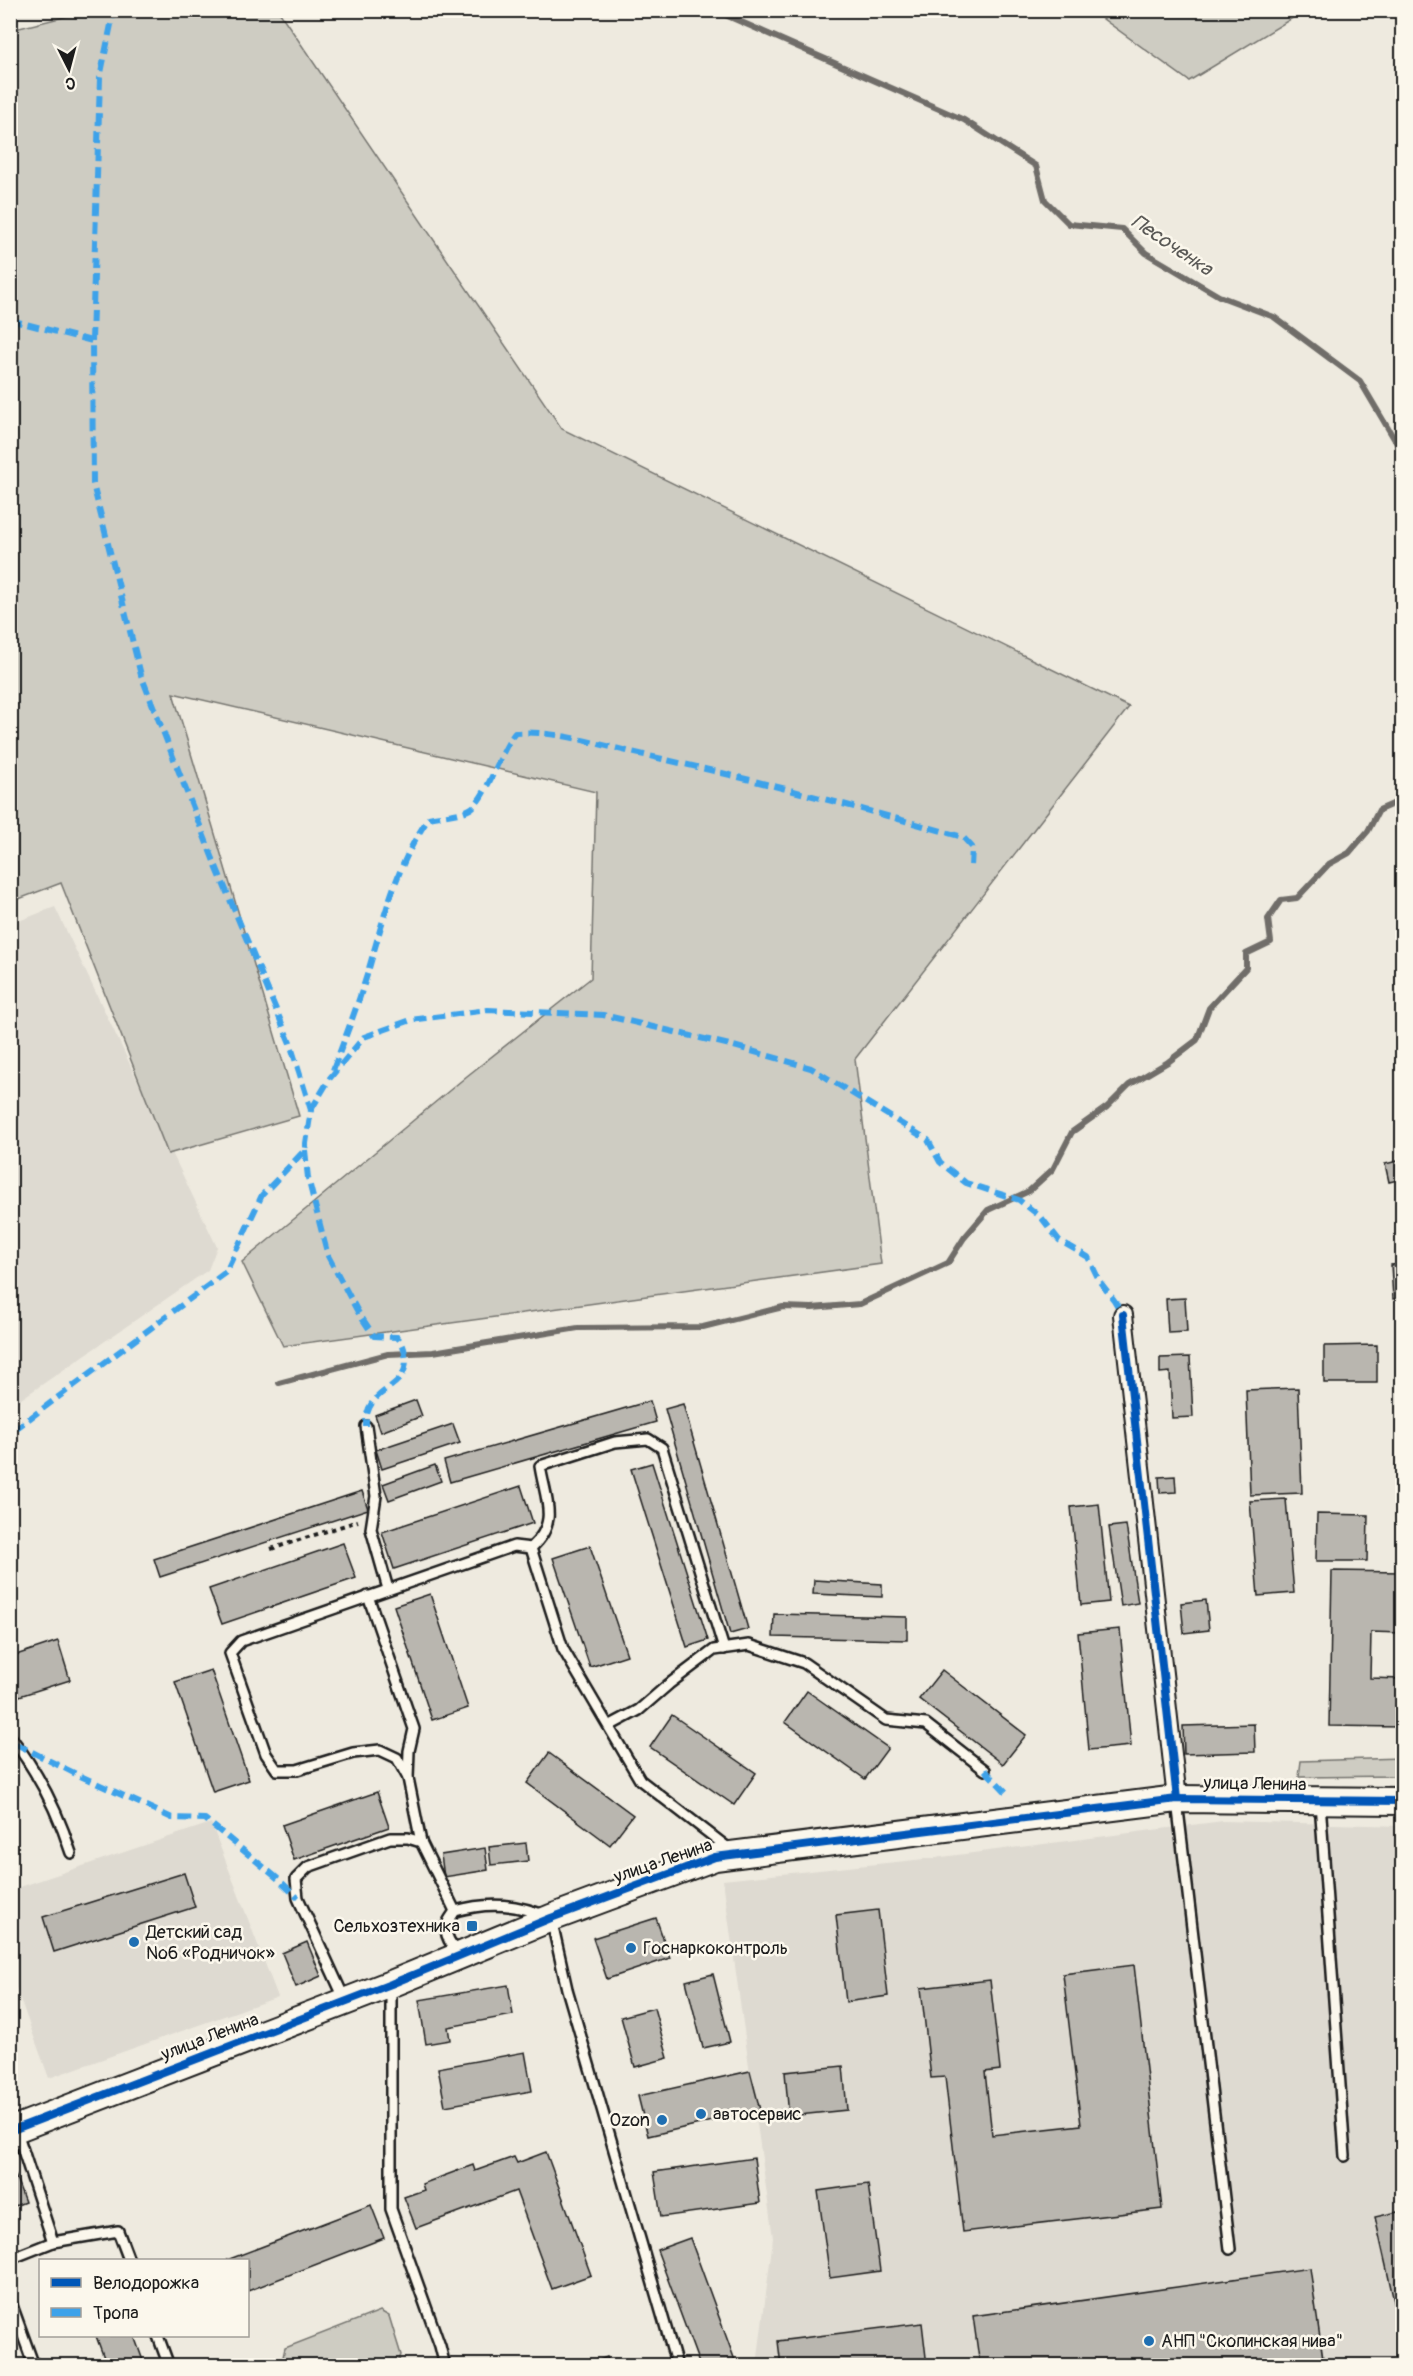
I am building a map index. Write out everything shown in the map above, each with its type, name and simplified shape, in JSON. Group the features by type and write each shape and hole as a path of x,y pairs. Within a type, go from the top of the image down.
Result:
{"street":[{"path":"1123,1315 1177,1799"},
{"name":"улица Ленина","path":"13,2130 391,1984 551,1917 714,1857 1177,1799 1402,1801"}],"lane":[{"path":"366,1425 376,1496 372,1529 388,1589"},
{"path":"408,1778 397,1758 380,1750 353,1753 297,1770 277,1770 266,1754 230,1653 241,1641 388,1589 514,1546 531,1548 544,1537 550,1512 540,1466 615,1442 648,1439 662,1448 724,1649"},
{"path":"531,1548 563,1649 640,1780 736,1854"},
{"path":"368,1596 414,1729 409,1751 408,1778 421,1842 455,1911"},
{"path":"609,1726 639,1710 714,1650 749,1645 804,1663 886,1720 926,1724 984,1770"},
{"path":"10,1736 43,1783 62,1824 71,1852"},
{"path":"1177,1799 1230,2249"},
{"path":"1320,1800 1345,2156"},
{"path":"345,2001 298,1898 296,1879 308,1867 390,1839 408,1838 421,1842"},
{"path":"465,1953 456,1949 448,1939 447,1925 455,1911 477,1905 501,1905 529,1909 551,1917 567,1989 677,2366"},
{"path":"391,1984 391,2208 445,2366"},
{"path":"13,2130 52,2242"},
{"path":"10,2259 52,2242 117,2231 129,2259"},
{"path":"10,2300 34,2366"},
{"path":"158,2337 169,2366"}],"path":[{"path":"271,1549 373,1516"}],"shaded area":[{"path":"275,10 280,13 562,429 1129,707 855,1059 881,1264 283,1346 242,1262 467,1076 591,978 596,792 173,693 299,1116 168,1154 61,883 11,902 11,30 88,11"},
{"path":"1092,11 1304,11 1189,81"},
{"path":"55,907 217,1247 208,1270 11,1406 11,924"},
{"path":"1402,1758 1402,1776 1299,1777 1301,1761"},
{"name":"АНП \"Скопинская нива\"","path":"1223,1821 1402,1826 1402,2365 757,2365 773,2238 723,1880 934,1858"},
{"name":"Детский сад №6 «Родничок»","path":"211,1823 278,1997 49,2078 11,1974 11,1890"},
{"path":"380,2311 389,2316 401,2355 398,2363 392,2366 286,2365 283,2357 285,2348"}],"building":[{"path":"1402,1160 1402,1179 1389,1182 1385,1164"},
{"path":"1402,1264 1402,1298 1393,1299 1391,1265"},
{"path":"1185,1298 1187,1332 1168,1333 1166,1299"},
{"path":"1377,1345 1377,1383 1324,1383 1324,1346"},
{"path":"1190,1357 1193,1417 1172,1418 1170,1372 1160,1373 1160,1358"},
{"path":"1298,1388 1302,1493 1250,1495 1246,1390"},
{"path":"416,1400 422,1416 381,1432 375,1415"},
{"path":"650,1401 656,1422 450,1482 444,1461"},
{"path":"683,1404 748,1629 730,1634 665,1409"},
{"path":"453,1424 460,1443 382,1469 376,1450"},
{"path":"652,1463 708,1640 687,1647 631,1469"},
{"path":"435,1465 441,1481 389,1500 383,1484"},
{"path":"1175,1476 1176,1492 1160,1493 1159,1477"},
{"path":"521,1486 533,1523 394,1569 382,1532"},
{"path":"362,1491 368,1509 160,1577 154,1559"},
{"path":"1286,1499 1294,1593 1258,1596 1250,1501"},
{"path":"1099,1504 1109,1602 1081,1605 1071,1507"},
{"path":"1317,1514 1368,1515 1367,1561 1316,1561"},
{"path":"1126,1525 1138,1603 1121,1606 1109,1527"},
{"path":"343,1543 356,1578 222,1624 209,1589"},
{"path":"590,1546 627,1655 590,1667 553,1558"},
{"path":"1332,1571 1402,1572 1402,1633 1371,1632 1370,1678 1402,1679 1402,1727 1329,1726"},
{"path":"814,1580 882,1584 882,1597 813,1594"},
{"path":"430,1594 468,1708 432,1720 394,1606"},
{"path":"1206,1600 1209,1630 1184,1633 1181,1603"},
{"path":"774,1614 907,1617 907,1640 773,1637"},
{"path":"1120,1629 1131,1746 1089,1750 1078,1633"},
{"path":"58,1641 70,1680 10,1699 10,1657"},
{"path":"211,1670 249,1780 213,1792 175,1682"},
{"path":"942,1670 1026,1735 1003,1764 919,1699"},
{"path":"807,1691 888,1748 865,1779 785,1722"},
{"path":"672,1715 756,1773 734,1805 650,1747"},
{"path":"1254,1724 1255,1752 1184,1754 1183,1726"},
{"path":"549,1753 633,1815 610,1845 527,1783"},
{"path":"377,1792 389,1827 294,1860 282,1825"},
{"path":"526,1843 528,1861 491,1865 489,1847"},
{"path":"485,1848 488,1870 444,1877 441,1855"},
{"path":"184,1873 195,1907 54,1952 43,1917"},
{"path":"878,1910 888,1996 846,2002 836,1915"},
{"name":"Госнаркоконтроль","path":"656,1918 670,1958 607,1979 593,1938"},
{"path":"307,1942 321,1976 296,1987 282,1953"},
{"path":"1134,1965 1162,2209 963,2232 945,2077 931,2078 921,1988 990,1980 1000,2070 985,2072 992,2135 1081,2125 1063,1974"},
{"path":"713,1974 730,2042 703,2048 686,1981"},
{"path":"508,1985 513,2015 448,2027 450,2040 426,2044 419,2000"},
{"path":"654,2008 668,2058 635,2067 621,2017"},
{"path":"525,2052 532,2091 445,2106 438,2068"},
{"path":"843,2066 847,2110 789,2116 785,2072"},
{"path":"750,2071 760,2110 648,2136 638,2096"},
{"path":"546,2152 591,2275 552,2289 516,2191 416,2228 404,2197 424,2190 422,2184 473,2165 475,2171 514,2157 517,2163"},
{"path":"754,2158 760,2203 661,2217 654,2172"},
{"path":"12,2167 25,2202 10,2208 10,2168"},
{"path":"868,2184 880,2271 830,2278 818,2191"},
{"path":"371,2205 384,2238 249,2291 249,2259 230,2259"},
{"path":"1402,2211 1402,2337 1375,2217"},
{"path":"690,2238 737,2366 700,2366 657,2250"},
{"name":"АНП \"Скопинская нива\"","path":"1310,2268 1324,2366 980,2366 973,2316"},
{"path":"922,2323 927,2366 781,2366 778,2341"},
{"path":"96,2337 134,2337 145,2366 107,2366"},
{"path":"607,2357 610,2366 584,2366"}],"waterway":[{"name":"Песоченка","path":"714,10 964,120 1036,166 1045,200 1069,224 1122,229 1146,253 1219,296 1274,317 1360,381 1402,452"},
{"path":"279,1383 388,1354 433,1352 578,1328 703,1327 783,1307 812,1308 860,1304 948,1263 964,1238 988,1210 1029,1191 1053,1169 1072,1132 1107,1107 1129,1085 1168,1062 1197,1040 1209,1008 1246,968 1246,954 1271,942 1268,919 1281,900 1297,898 1329,864 1349,853 1368,831 1379,810 1402,800"}],"marked path":[{"path":"92,341 100,78 114,10"},
{"path":"10,320 92,341 93,484 141,675 213,859 290,1043 311,1110 305,1150 262,1195 226,1272 10,1433"},
{"path":"333,1070 351,1023 385,914 408,854 429,818 461,813 476,804 515,733 562,736 594,743 762,783 963,837 972,847 971,867"},
{"path":"311,1110 330,1078 364,1037 411,1020 488,1010 603,1015 734,1046 811,1068 928,1140 940,1162 966,1183 1019,1200 1041,1217 1059,1240 1088,1257 1100,1282 1123,1315"},
{"path":"305,1150 308,1178 328,1256 358,1312 374,1336 397,1337 404,1349 406,1363 404,1371 395,1383 372,1403 367,1414 366,1426"},
{"path":"16,1744 172,1818 205,1819 298,1898"},
{"path":"985,1770 1009,1795"}],"cycle path":[{"path":"1123,1315 1177,1799"},
{"path":"10,2131 391,1984 551,1918 715,1857 1177,1799 1402,1801"}],"place":[{"name":"Сельхозтехника","path":"472,1926"},
{"name":"Детский сад №6 «Родничок»","path":"134,1942"},
{"name":"Госнаркоконтроль","path":"631,1948"},
{"name":"автосервис","path":"701,2114"},
{"name":"Ozon","path":"662,2120"},
{"name":"АНП \"Скопинская нива\"","path":"1149,2341"}]}
